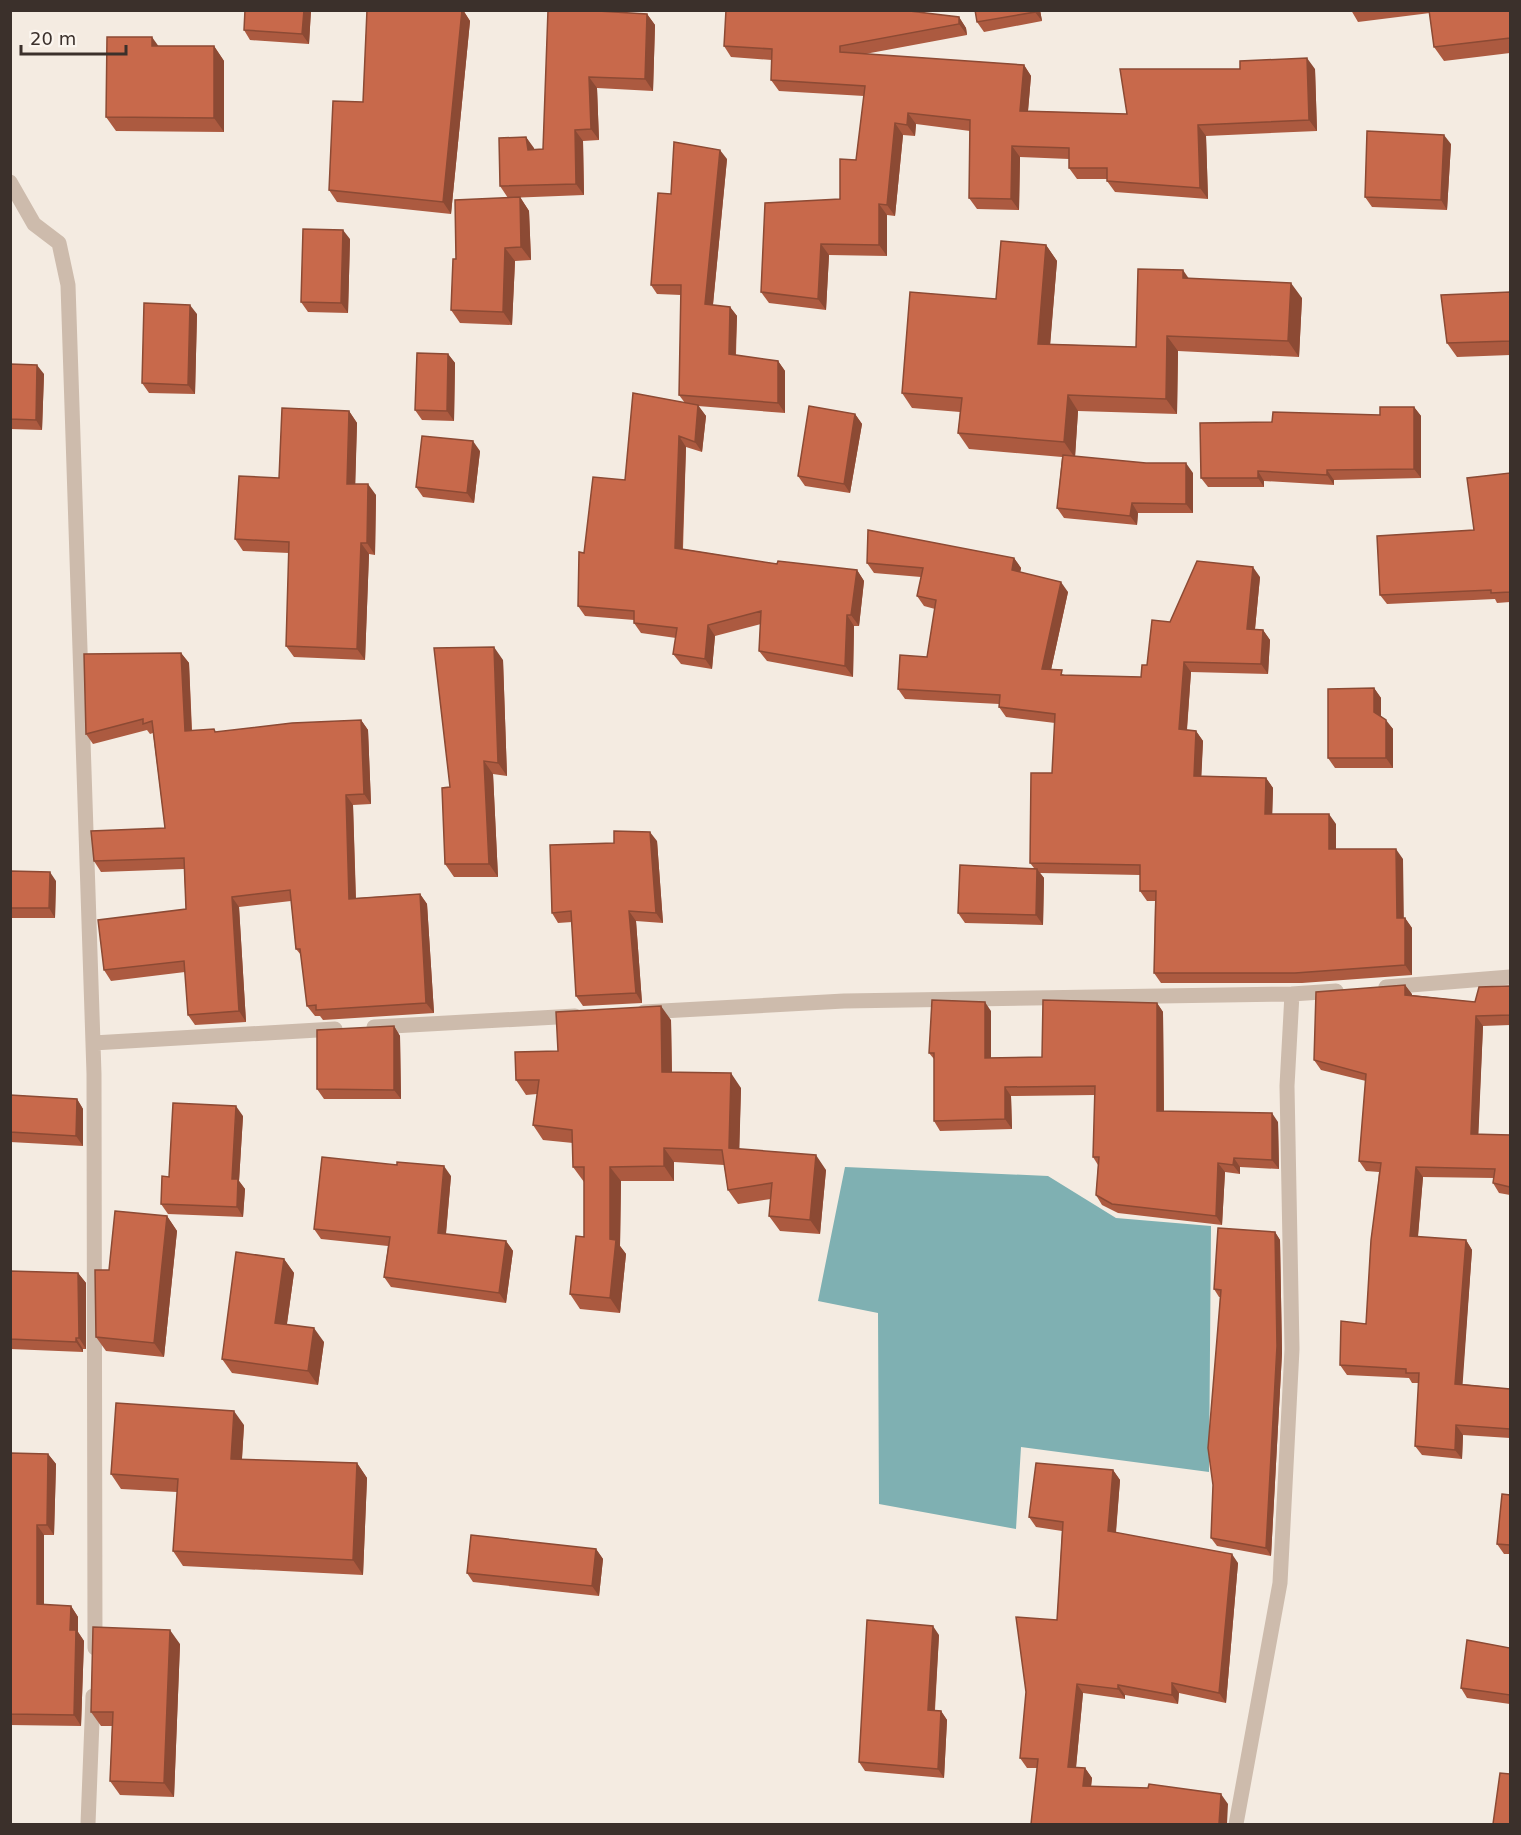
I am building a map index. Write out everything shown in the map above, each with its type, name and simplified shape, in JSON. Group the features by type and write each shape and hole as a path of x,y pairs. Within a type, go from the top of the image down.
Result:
{"street":[{"path":"10,182 34,224 59,243 68,285 93,1043 95,1658"},
{"path":"1372,988 1510,977"},
{"path":"630,1013 844,1001 1292,994 1349,990"},
{"path":"1236,1824 1280,1582 1292,1349 1287,1086 1292,994"},
{"path":"93,1043 594,1015"},
{"path":"88,1824 94,1682"}],"water":[{"path":"845,1167 1048,1176 1116,1218 1211,1226 1209,1472 1021,1447 1016,1529 879,1504 878,1313 818,1301"}],"building":[{"path":"245,10 304,10 302,34 244,30"},
{"path":"367,10 462,10 443,202 329,190 333,101 363,102"},
{"path":"548,10 647,14 645,79 589,77 591,129 575,130 576,184 500,186 499,138 526,137 528,150 543,149"},
{"path":"726,10 901,10 959,17 959,24 840,46 840,52 1024,65 1020,111 1127,114 1120,69 1240,69 1240,61 1307,58 1309,120 1198,125 1200,188 1107,181 1107,168 1069,168 1069,148 1012,146 1011,199 969,198 970,120 908,113 907,125 895,123 887,205 879,204 879,245 821,244 818,299 761,292 765,203 840,199 840,159 856,160 865,86 771,80 772,49 724,46"},
{"path":"975,10 1035,10 1035,12 977,22"},
{"path":"1429,10 1510,10 1510,38 1434,47"},
{"path":"107,37 152,37 152,46 214,46 214,118 106,117"},
{"path":"1367,131 1444,135 1441,200 1365,197"},
{"path":"674,142 720,150 705,304 730,307 729,354 778,361 778,403 679,395 681,285 651,285 658,193 671,194"},
{"path":"520,197 521,247 505,248 503,312 451,310 453,259 456,259 455,200"},
{"path":"303,229 343,230 341,303 301,302"},
{"path":"1001,241 1046,245 1038,344 1136,347 1138,269 1183,270 1183,278 1291,283 1288,341 1167,336 1166,399 1068,395 1064,442 958,433 962,398 902,393 910,292 996,299"},
{"path":"1510,292 1510,341 1447,343 1441,295"},
{"path":"144,303 190,305 188,385 142,383"},
{"path":"417,353 448,354 447,411 415,410"},
{"path":"10,364 37,365 36,420 10,419"},
{"path":"633,393 698,405 695,442 679,436 675,548 777,564 778,561 857,570 851,615 847,615 845,666 759,651 761,611 708,625 705,659 673,654 677,628 634,623 634,611 578,606 579,552 584,553 593,477 625,480"},
{"path":"809,406 855,414 844,484 798,476"},
{"path":"1380,407 1414,407 1414,469 1327,470 1327,475 1258,471 1258,478 1201,478 1200,423 1272,422 1273,412 1380,415"},
{"path":"282,408 349,411 347,484 368,484 367,543 361,543 357,649 286,646 289,542 235,539 239,476 279,478"},
{"path":"422,436 473,441 467,493 416,487"},
{"path":"1063,455 1146,463 1186,463 1186,504 1132,503 1130,516 1057,508"},
{"path":"1510,473 1510,592 1491,593 1491,590 1380,595 1377,536 1474,530 1467,478"},
{"path":"868,530 1014,558 1012,570 1061,582 1042,669 1062,670 1061,675 1141,677 1142,665 1147,665 1152,620 1170,622 1197,561 1253,567 1247,629 1263,630 1261,664 1184,662 1179,729 1196,731 1194,776 1266,778 1265,814 1329,814 1329,849 1396,849 1397,918 1405,918 1405,965 1295,973 1154,973 1156,891 1140,891 1140,865 1030,863 1031,773 1052,773 1055,714 999,707 1000,695 898,689 900,655 927,657 936,600 917,596 923,568 867,563"},
{"path":"494,647 498,763 484,761 489,864 445,864 442,788 450,787 434,648"},
{"path":"181,653 185,731 214,729 215,732 292,723 361,720 364,794 346,795 349,899 420,894 426,1003 316,1010 316,1005 307,1006 300,949 296,949 290,890 232,897 239,1011 188,1015 184,961 104,970 98,920 186,909 184,858 94,861 91,831 165,828 152,721 143,724 143,719 86,734 84,654"},
{"path":"1374,688 1374,712 1386,720 1386,758 1328,758 1328,689"},
{"path":"614,831 650,832 656,913 629,911 636,993 576,996 571,911 552,913 550,845 614,843"},
{"path":"960,865 1037,869 1036,915 958,913"},
{"path":"10,871 50,872 49,908 10,908"},
{"path":"1405,985 1405,995 1475,1002 1479,987 1510,986 1510,1015 1476,1016 1471,1134 1510,1135 1510,1187 1493,1183 1495,1169 1416,1167 1410,1236 1466,1240 1455,1384 1510,1389 1510,1429 1456,1425 1455,1450 1415,1446 1419,1373 1406,1373 1406,1369 1340,1365 1341,1321 1366,1324 1371,1240 1381,1163 1359,1161 1366,1074 1314,1060 1316,992"},
{"path":"932,1000 985,1002 985,1058 1042,1057 1043,1000 1157,1003 1157,1111 1272,1113 1272,1160 1234,1158 1233,1165 1218,1163 1216,1216 1112,1204 1096,1195 1099,1157 1093,1157 1095,1086 1005,1087 1005,1119 934,1121 934,1053 929,1053"},
{"path":"661,1006 662,1072 731,1073 729,1148 816,1155 810,1220 769,1216 772,1183 728,1190 722,1150 664,1148 664,1166 610,1167 610,1239 616,1240 610,1298 570,1294 576,1236 584,1237 584,1167 573,1167 572,1130 533,1125 539,1080 516,1080 515,1052 558,1051 556,1012"},
{"path":"394,1026 394,1090 317,1089 317,1030"},
{"path":"10,1095 77,1099 76,1136 10,1132"},
{"path":"173,1103 236,1106 232,1179 238,1179 237,1207 161,1204 162,1176 169,1177"},
{"path":"322,1157 397,1165 397,1162 444,1166 438,1233 506,1241 499,1293 384,1277 390,1237 314,1229"},
{"path":"115,1211 167,1216 154,1343 96,1337 95,1270 109,1270"},
{"path":"1218,1228 1275,1232 1277,1346 1266,1548 1211,1538 1213,1485 1208,1448 1221,1290 1214,1289"},
{"path":"236,1252 284,1259 275,1323 314,1328 308,1371 222,1359"},
{"path":"10,1271 78,1273 79,1338 76,1338 76,1342 10,1339"},
{"path":"116,1403 234,1411 231,1459 357,1463 353,1560 173,1551 178,1479 111,1474"},
{"path":"10,1453 48,1454 47,1525 37,1525 37,1604 71,1606 70,1630 76,1630 74,1715 10,1714"},
{"path":"1036,1463 1113,1470 1108,1531 1232,1554 1219,1693 1172,1683 1172,1695 1118,1685 1118,1689 1077,1684 1068,1767 1085,1768 1083,1786 1148,1788 1149,1784 1221,1794 1219,1824 1031,1824 1038,1759 1020,1758 1026,1692 1016,1617 1057,1620 1063,1522 1029,1517"},
{"path":"1502,1494 1510,1495 1510,1545 1497,1544"},
{"path":"471,1535 596,1549 592,1586 467,1573"},
{"path":"867,1620 933,1626 928,1710 941,1711 938,1769 859,1762"},
{"path":"93,1627 170,1630 164,1783 110,1781 113,1712 91,1712"},
{"path":"1467,1640 1510,1648 1510,1695 1461,1688"},
{"path":"1500,1773 1510,1774 1510,1824 1493,1824"}]}
